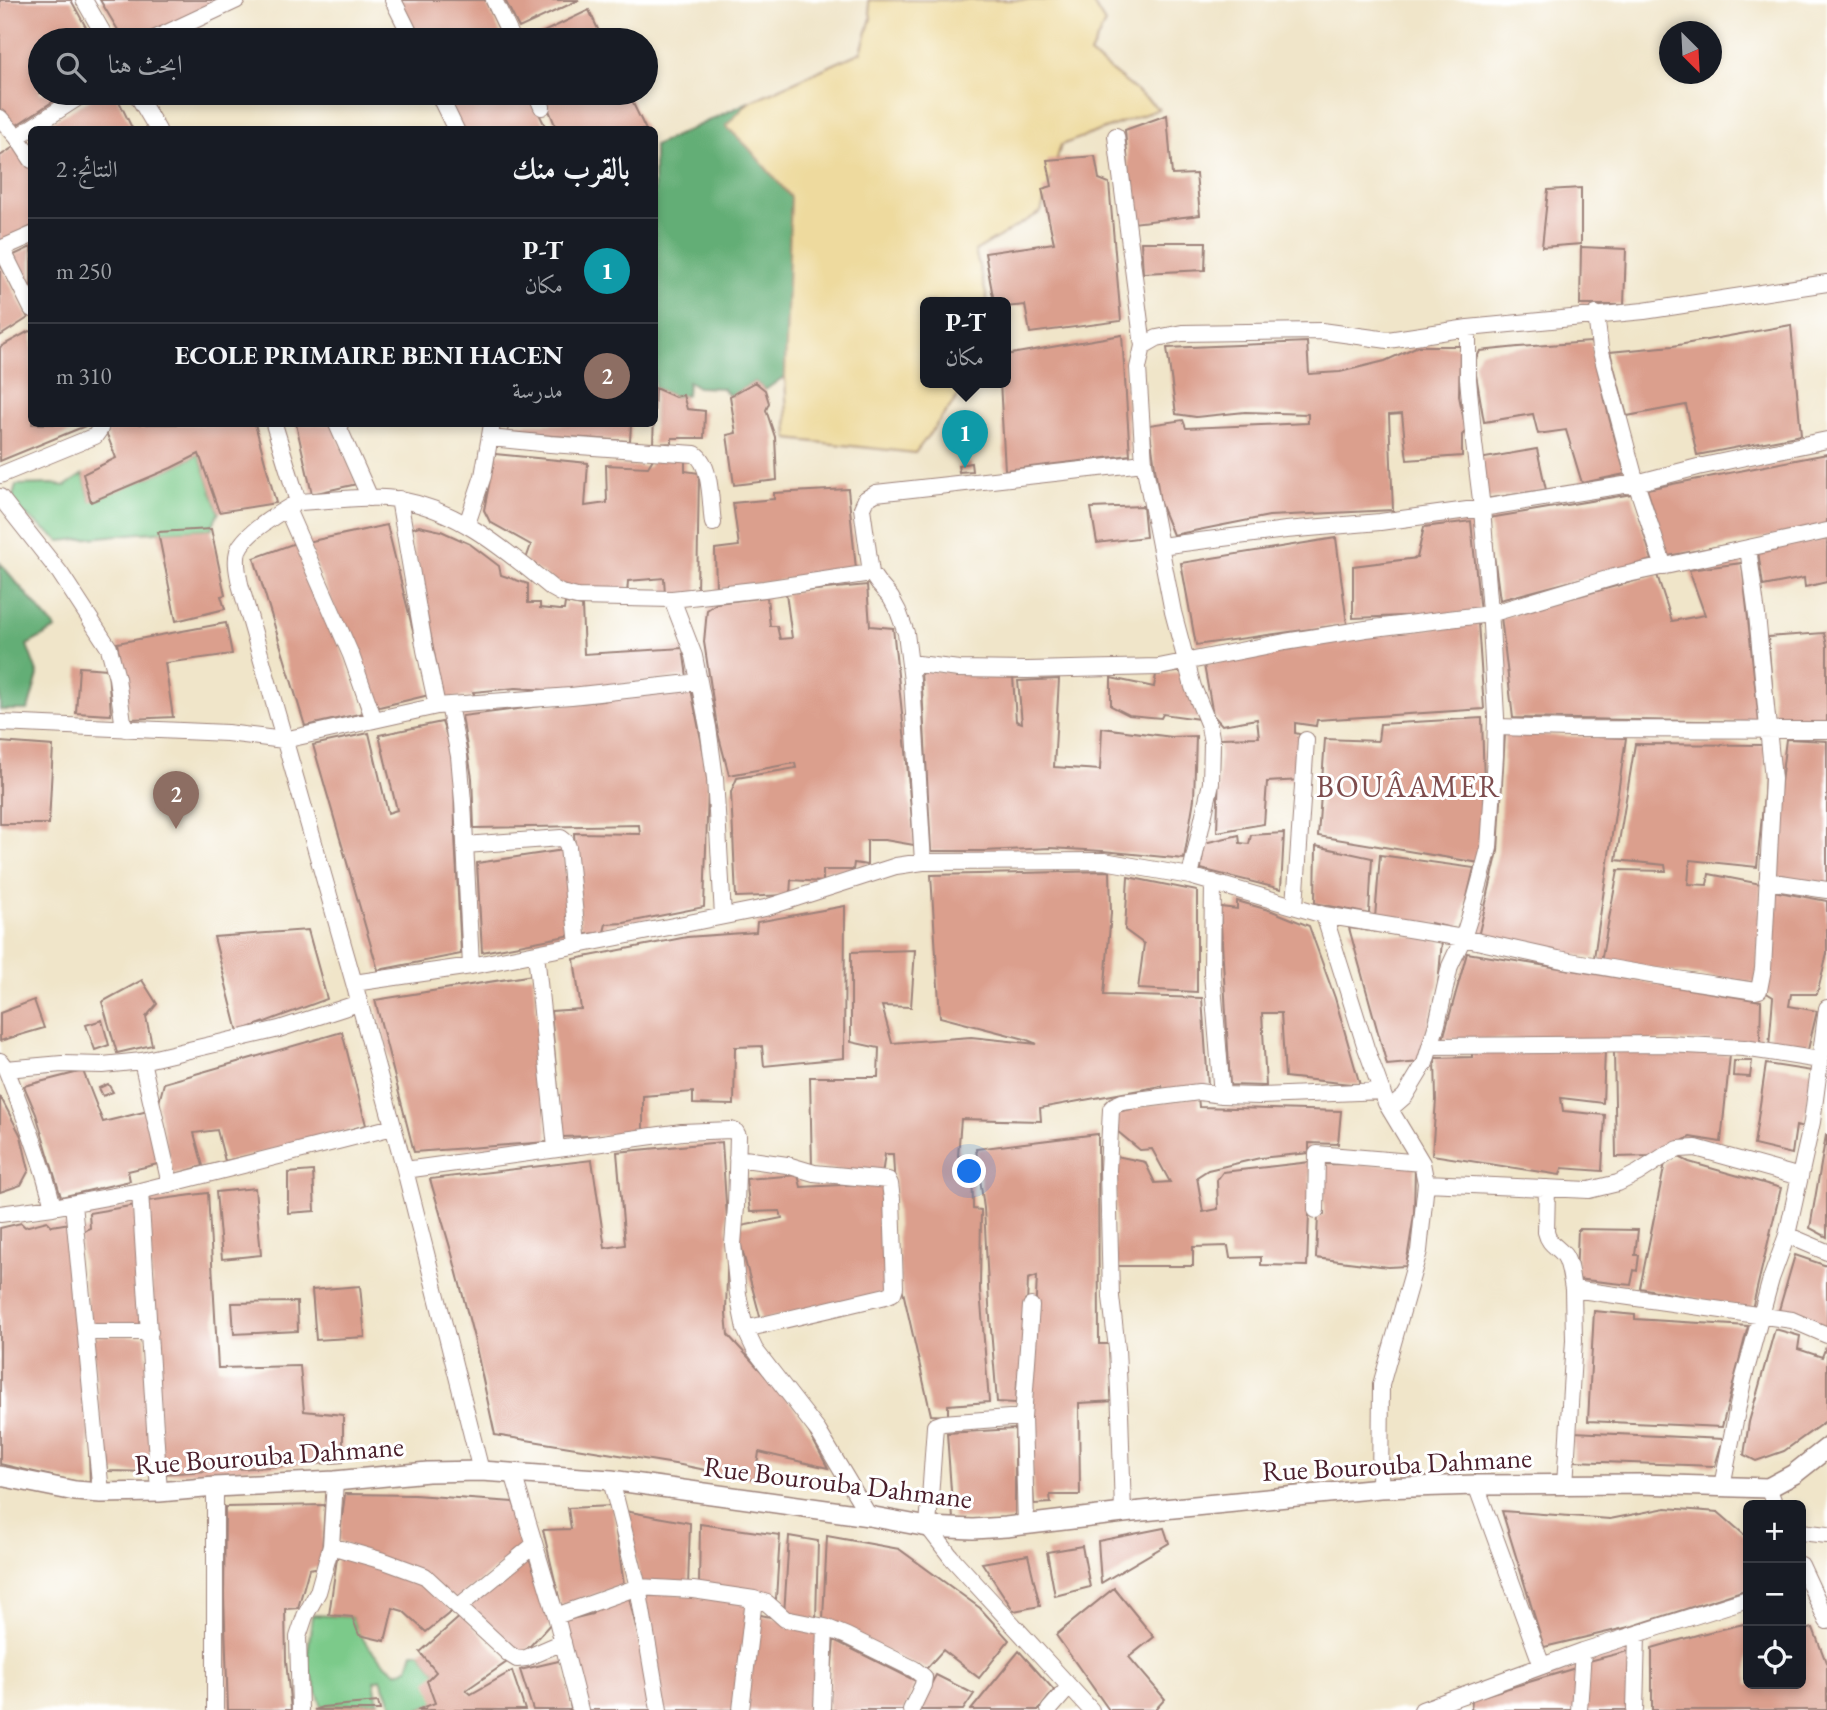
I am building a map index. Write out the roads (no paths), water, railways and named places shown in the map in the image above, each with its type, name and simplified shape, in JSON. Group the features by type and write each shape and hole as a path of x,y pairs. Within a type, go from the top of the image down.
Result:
{"street":[{"path":"85,0 100,28"},
{"path":"178,28 237,0"},
{"path":"393,0 407,28"},
{"path":"494,0 507,28"},
{"path":"34,126 67,105"},
{"path":"143,105 156,126"},
{"path":"444,105 454,126"},
{"path":"0,118 28,154"},
{"path":"17,137 28,130"},
{"path":"1116,136 1143,346 1138,368 1144,463 1172,612 1212,743 1211,783 1190,876"},
{"path":"28,238 1,249 28,301"},
{"path":"1143,346 1157,338 1182,333 1322,331 1388,340 1468,328 1644,311 1827,283"},
{"path":"1596,314 1600,348 1636,483 1664,567"},
{"path":"1390,1109 1405,1096 1425,1063 1450,966 1475,900 1489,848 1496,727 1482,508 1468,379 1468,328"},
{"path":"0,475 95,436 100,427"},
{"path":"275,427 293,506 374,720"},
{"path":"338,427 370,498"},
{"path":"467,524 483,476 491,431 550,444 695,454 701,458 707,471 713,523"},
{"path":"1160,546 1482,508 1636,483 1827,440"},
{"path":"923,862 906,633 891,598 872,573 862,508 866,499 876,494 1144,463"},
{"path":"0,497 60,573 109,648 117,678 124,729"},
{"path":"481,1471 405,1170 240,584 238,550 245,540 293,506 370,498 400,499 444,512 467,524 552,588 577,597 672,599 872,573"},
{"path":"400,499 425,650 459,755 471,966"},
{"path":"910,663 959,669 1158,667 1352,631 1490,614 1614,577 1827,531"},
{"path":"354,984 471,966 765,908 897,866 923,862 1104,861 1190,876 1324,915 1462,938 1638,973 1757,991 1760,988 1763,969 1773,779 1748,548"},
{"path":"672,599 694,656 716,778 723,916"},
{"path":"0,723 227,733 284,740 443,706 699,682"},
{"path":"1496,727 1584,730 1827,730"},
{"path":"1295,906 1306,740"},
{"path":"465,845 561,838 566,842 578,945"},
{"path":"1767,881 1827,890"},
{"path":"1213,882 1212,973 1222,1095"},
{"path":"1324,915 1382,1091 1422,1163 1426,1183 1419,1251 1381,1385 1380,1488"},
{"path":"536,953 556,1148"},
{"path":"53,1208 34,1141 3,1065 103,1065 142,1061 279,1029 359,1003"},
{"path":"1722,1486 1744,1381 1771,1279 1787,1235 1812,1122 1822,1090 1820,1059 1827,1008"},
{"path":"1431,1046 1667,1044 1744,1048 1820,1059"},
{"path":"142,1061 170,1184"},
{"path":"1122,1513 1119,1387 1111,1297 1108,1170 1111,1109 1122,1102 1182,1093 1260,1096 1382,1091"},
{"path":"0,1214 53,1208 140,1191 393,1128"},
{"path":"405,1170 682,1132 736,1132 738,1136 733,1244 745,1329 755,1350 818,1431 869,1516"},
{"path":"1426,1183 1589,1190 1618,1183 1679,1149 1696,1148 1800,1177"},
{"path":"1316,1210 1317,1154 1422,1163"},
{"path":"737,1157 787,1165 814,1173 888,1180 892,1199 893,1293 745,1329"},
{"path":"1547,1188 1546,1232 1551,1245 1565,1256 1573,1289 1574,1340 1564,1485"},
{"path":"140,1191 159,1492"},
{"path":"73,1204 101,1493"},
{"path":"1787,1235 1827,1252"},
{"path":"1573,1289 1791,1320 1827,1335"},
{"path":"1026,1525 1023,1418 1031,1306"},
{"path":"87,1332 150,1332"},
{"path":"1023,1418 943,1423 935,1426 928,1527 951,1557 1091,1710"},
{"name":"Rue Bourouba Dahmane","path":"0,1476 75,1491 101,1493 159,1492 428,1472 481,1471 611,1480 869,1516 928,1527 973,1529 1380,1488 1476,1485 1722,1486 1771,1496 1827,1448"},
{"path":"513,1473 556,1616 580,1710"},
{"path":"611,1480 638,1587 659,1710"},
{"path":"300,1710 298,1637 305,1616 318,1592 331,1546 335,1481"},
{"path":"1476,1485 1542,1667"},
{"path":"215,1487 215,1710"},
{"path":"1806,1533 1827,1535"},
{"path":"458,1607 534,1545"},
{"path":"331,1546 425,1576 517,1659 526,1658 563,1642"},
{"path":"1806,1581 1827,1621"},
{"path":"556,1616 638,1587 693,1590 754,1599 767,1603 786,1619 825,1627 924,1677 911,1710"},
{"path":"741,1710 754,1599"},
{"path":"1422,1710 1459,1703 1583,1651 1743,1601"},
{"path":"822,1710 825,1627"},
{"path":"1635,1710 1637,1634"},
{"path":"1578,1710 1583,1651"},
{"path":"1049,1710 1069,1687"}],"place":[{"name":"P-T","path":"965,468"},
{"name":"ECOLE PRIMAIRE BENI HACEN","path":"176,829"}],"district":[{"name":"BOUÂAMER","path":"1409,786"}]}
